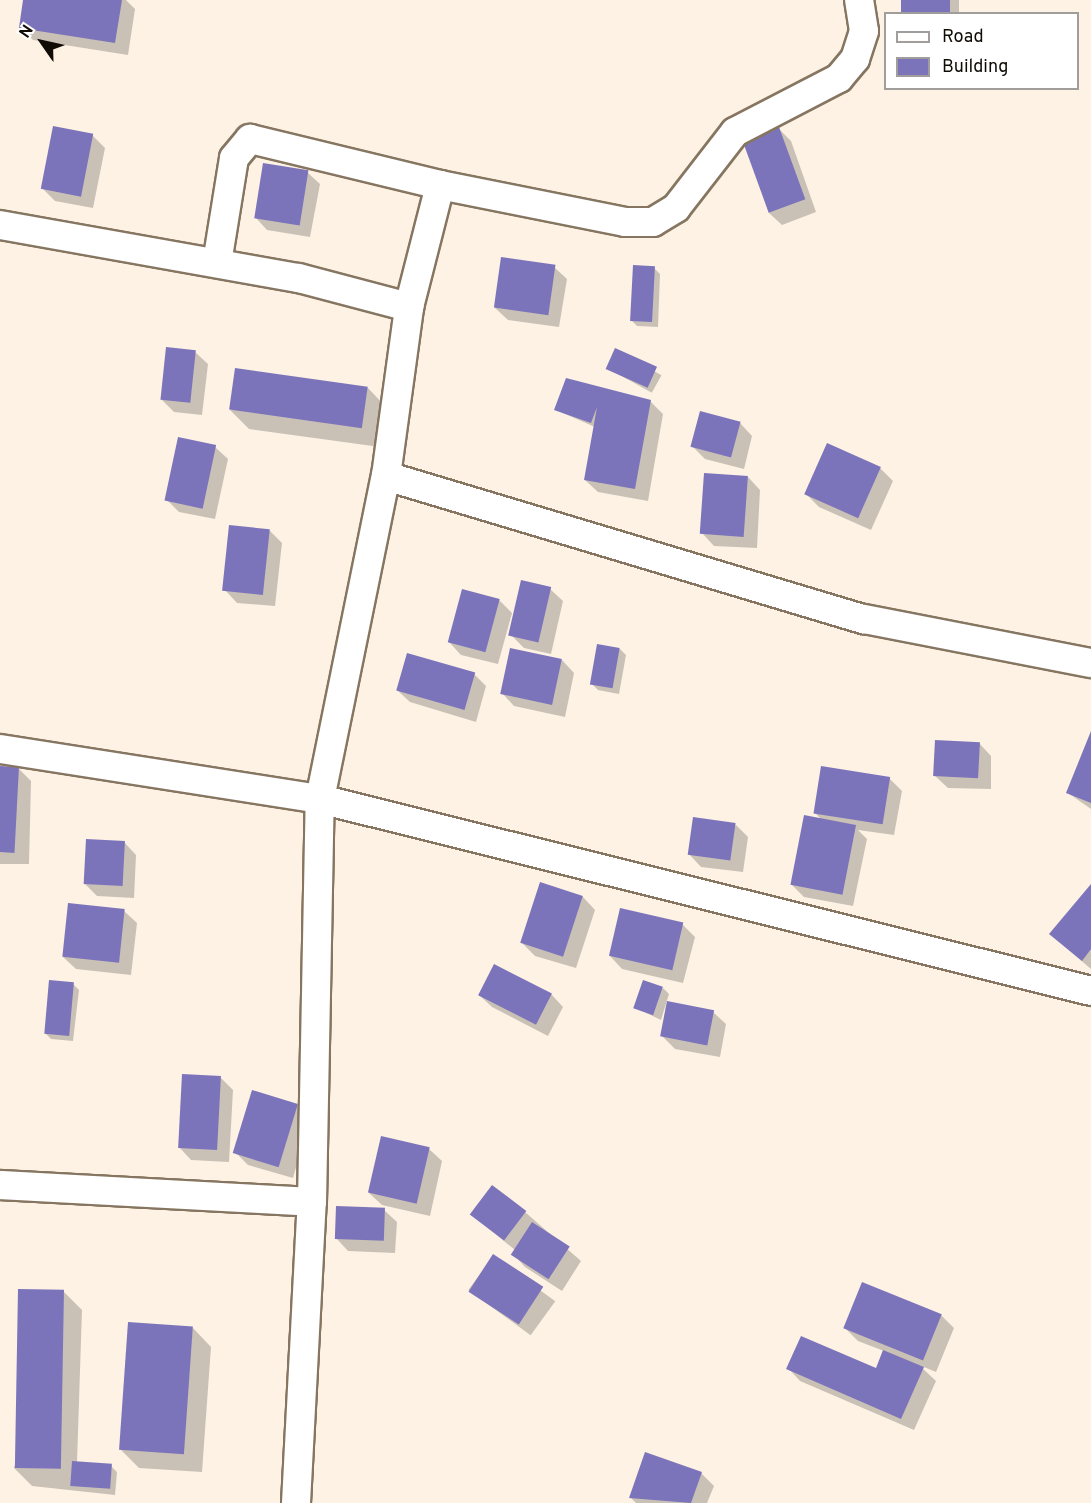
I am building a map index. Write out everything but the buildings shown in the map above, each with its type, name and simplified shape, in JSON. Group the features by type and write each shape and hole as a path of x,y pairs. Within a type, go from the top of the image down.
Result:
{"street":[{"path":"217,263 234,158 250,139 440,185 625,222 653,222 676,208 735,132 839,78 855,59 864,31 859,0"},
{"path":"296,1503 312,1203 320,799 386,476 409,307 440,185"},
{"path":"0,225 217,263 409,307"},
{"path":"386,476 864,619 1091,663"},
{"path":"0,749 320,799 1091,991"},
{"path":"0,1185 312,1203"}]}
